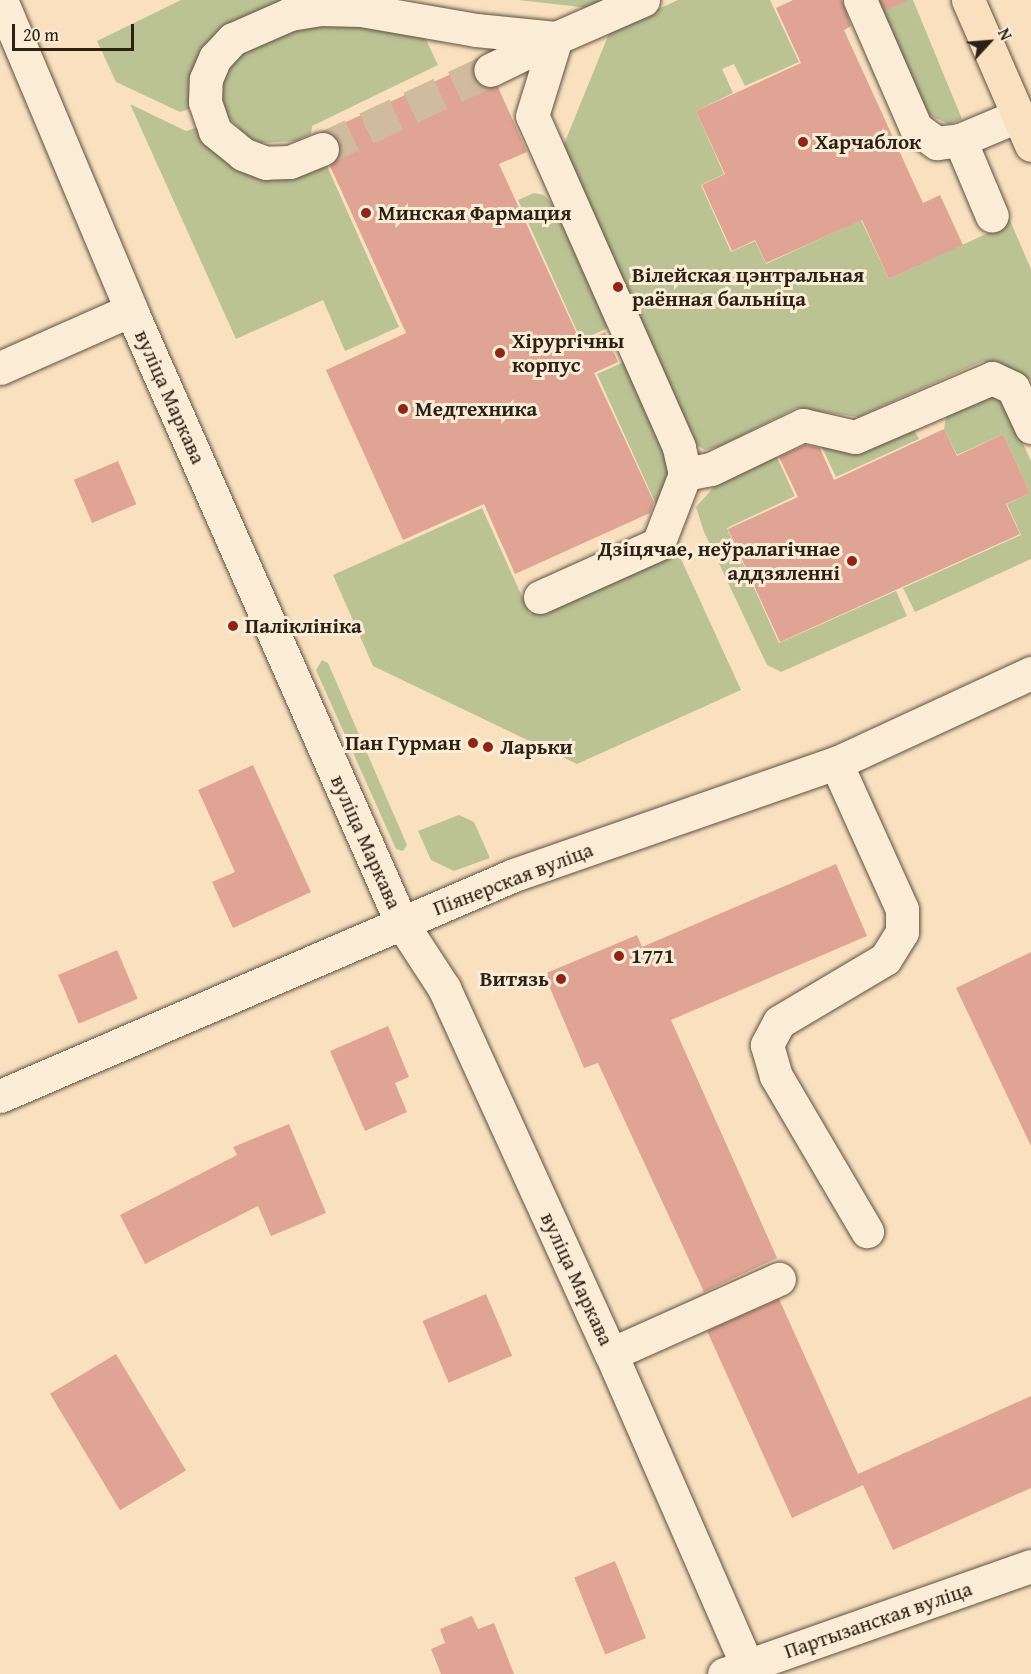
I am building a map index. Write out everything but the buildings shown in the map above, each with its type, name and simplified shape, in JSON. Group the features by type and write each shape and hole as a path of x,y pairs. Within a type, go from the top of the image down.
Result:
{"main road":[{"path":"968,0 1031,145"}],"street":[{"name":"вуліца Маркава","path":"1,0 131,310 401,922 444,988 611,1354 741,1671"},
{"path":"490,69 643,0"},
{"path":"860,0 916,128 938,142 960,140 1017,116"},
{"path":"322,148 280,164 261,162 243,154 221,137 211,123 204,94 206,79 220,51 253,28 299,11 347,9 476,30 556,38"},
{"path":"540,597 658,544 685,474 679,447 532,116 556,38"},
{"path":"960,140 992,216"},
{"path":"0,368 131,310"},
{"path":"685,474 711,469 803,425 855,437 992,378 1013,388 1031,427"},
{"name":"Піянерская вуліца","path":"0,1096 514,875 836,763 1031,673"},
{"path":"836,763 902,909 902,932 885,959 779,1022 767,1045 776,1076 867,1231"},
{"path":"611,1354 779,1279"},
{"name":"Партызанская вуліца","path":"741,1671 1031,1566"}],"green space":[{"path":"181,0 306,0 280,4 195,107 180,112 116,82 97,41"},
{"path":"518,0 621,0 590,8"},
{"path":"678,0 770,0 799,62 745,86 734,64 722,69 733,93 696,111 724,174 701,185 731,252 755,241 766,264 861,220 889,279 1003,226 981,154 1031,269 1031,380 983,361 858,417 796,408 721,446 705,450 687,439 562,149 610,31"},
{"path":"870,0 913,0 962,119 949,124 923,113"},
{"path":"352,23 423,33 438,65 312,126 311,134 296,141 261,143 248,137 228,117 219,92 230,58 278,28"},
{"path":"130,104 186,131 201,126 283,178 302,176 327,166 399,327 345,351 323,300 236,339"},
{"path":"534,193 544,195 553,205 608,328 581,340 518,200"},
{"path":"624,362 670,464 670,474 658,509 597,374"},
{"path":"991,393 1003,400 1031,461 1031,559 915,612 903,588 1021,535 1007,504 1030,493 1003,434 957,455 944,429 947,411"},
{"path":"912,427 919,439 836,477 819,441"},
{"path":"775,453 795,496 727,528 779,643 896,591 907,616 781,672 767,665 704,532 696,507 721,479"},
{"path":"482,508 530,614 676,548 741,690 577,764 373,666 333,575"},
{"path":"322,660 328,663 407,845 403,851 396,849 316,670"},
{"path":"459,815 474,822 490,858 454,871 431,860 418,831"}],"tunnel":[{"path":"322,149 490,70"}],"place":[{"name":"Харчаблок","path":"803,142"},
{"name":"Минская Фармация","path":"366,213"},
{"name":"Вілейская цэнтральная раённая бальніца","path":"618,287"},
{"name":"Хірургічны корпус","path":"500,353"},
{"name":"Медтехника","path":"403,409"},
{"name":"Дзіцячае, неўралагічнае аддзяленні","path":"852,561"},
{"name":"Паліклініка","path":"233,626"},
{"name":"Пан Гурман","path":"473,743"},
{"name":"Ларьки","path":"488,747"},
{"name":"1771","path":"619,956"},
{"name":"Витязь","path":"561,979"}]}
